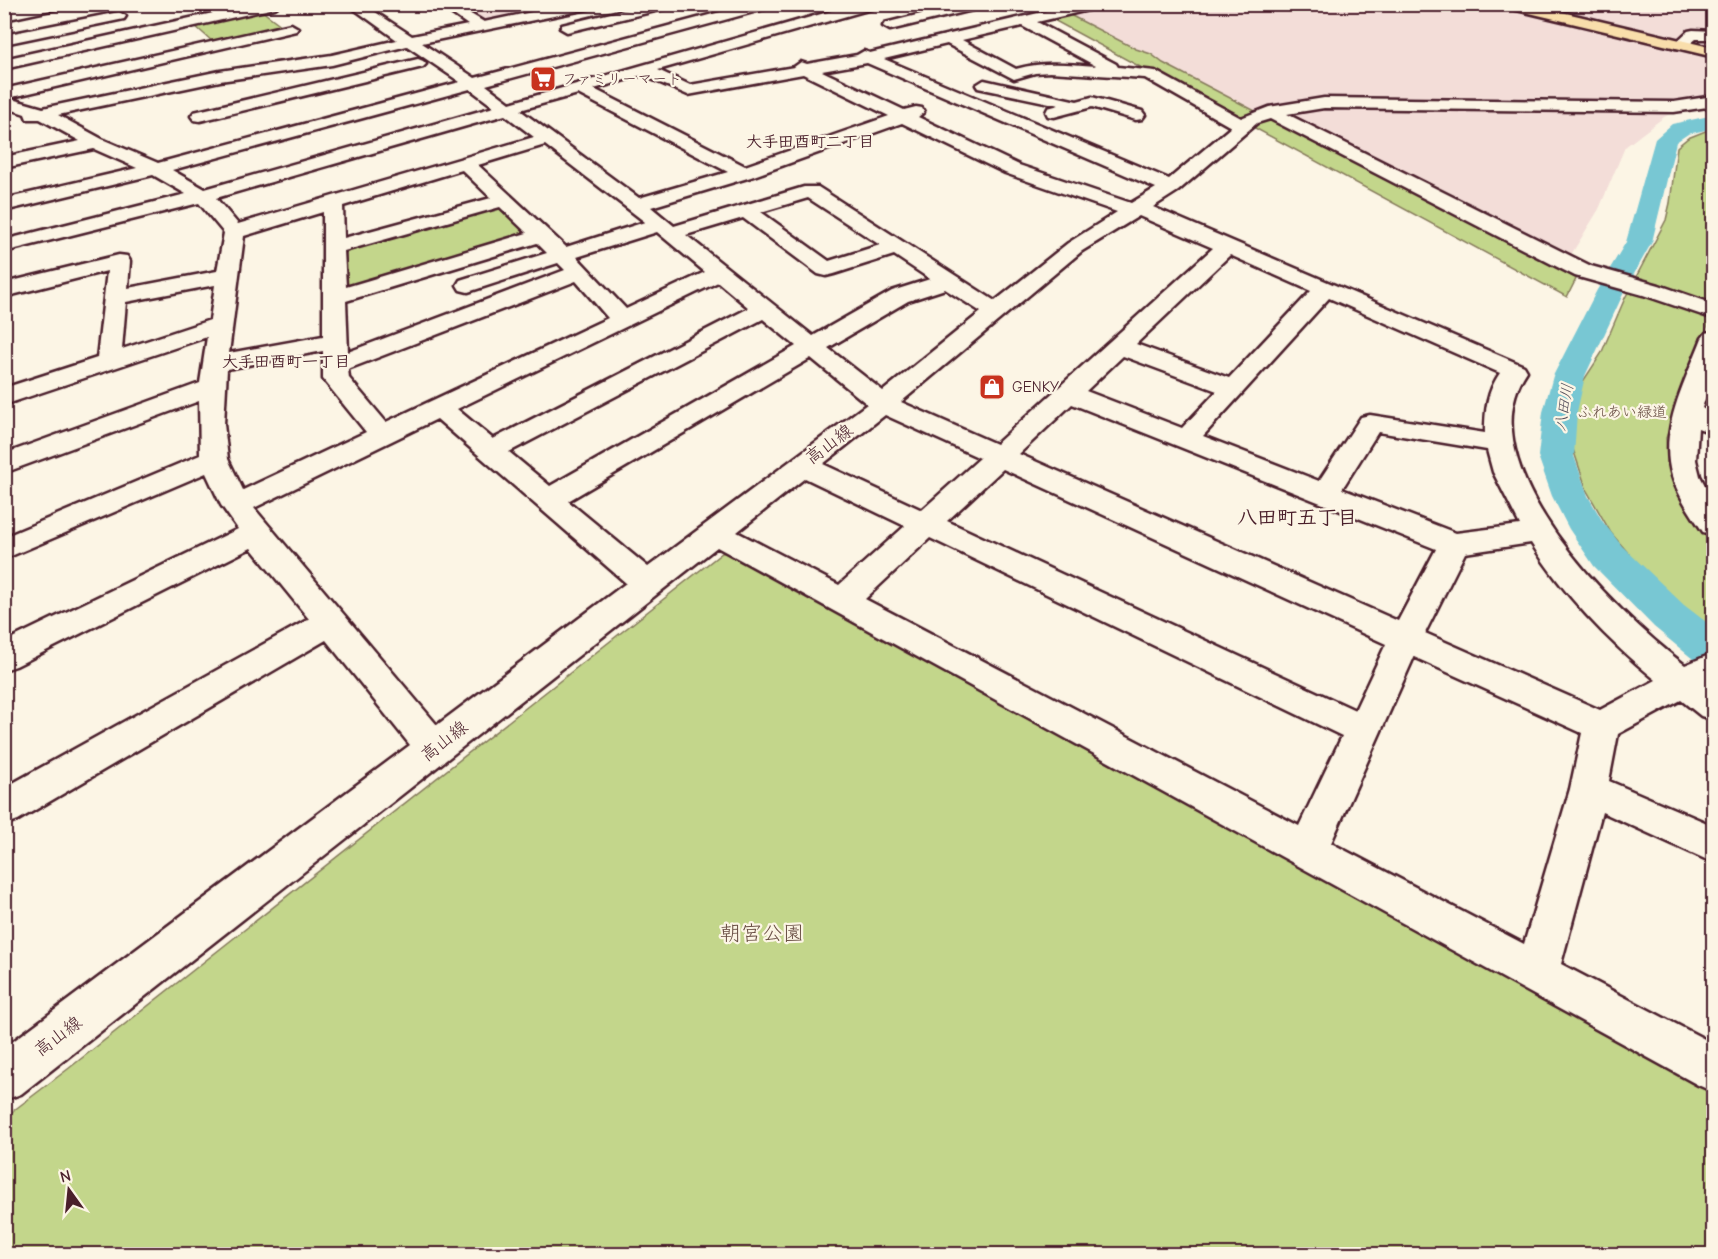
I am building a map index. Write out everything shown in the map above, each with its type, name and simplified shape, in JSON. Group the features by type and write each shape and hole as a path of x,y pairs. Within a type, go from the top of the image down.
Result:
{"main road":[{"path":"1509,4 1713,53"}],"street":[{"path":"353,4 474,84 636,205 883,404 1601,726"},
{"path":"444,4 482,27"},
{"path":"4,121 174,85 332,60 410,41 593,4"},
{"path":"552,32 667,4"},
{"path":"878,18 980,4"},
{"path":"4,16 55,5 78,25 105,43"},
{"path":"644,70 688,90 902,51 1093,5"},
{"path":"4,64 269,6 295,31 210,45 4,94"},
{"path":"4,205 156,169 754,6 816,35"},
{"path":"995,9 1118,72"},
{"path":"4,246 203,196 850,11 878,18 933,44"},
{"path":"4,40 131,14"},
{"path":"186,24 240,73"},
{"path":"987,32 1005,42"},
{"path":"661,33 706,52"},
{"path":"1680,45 1693,34 1713,35"},
{"path":"951,40 1014,74 1047,68 1149,74 1242,126"},
{"path":"745,41 1012,170 1136,209 1228,246 1515,371 1510,375 1500,396 1497,417 1498,443 1518,499 1568,570 1606,613 1642,649 1698,674 1713,706"},
{"path":"837,44 868,58 964,89 1016,121 1171,187"},
{"path":"315,47 332,60"},
{"path":"902,51 920,60"},
{"path":"1023,52 1047,68 1057,100"},
{"path":"200,116 459,54"},
{"path":"174,85 229,149"},
{"path":"636,205 744,172 904,116 964,89 992,87 1076,106"},
{"path":"581,89 744,172"},
{"path":"1117,126 1180,92"},
{"name":"高山線","path":"4,1077 883,404 1075,247 1171,187 1242,126 1269,112 1314,104 1355,102 1674,107 1713,101"},
{"path":"4,102 42,113 96,143 156,169 203,196 234,232 214,375 211,424 214,459 236,505 256,533 434,748"},
{"path":"1016,121 1092,102 1136,115"},
{"path":"1269,112 1583,271 1651,290 1713,312"},
{"path":"1080,148 1099,137"},
{"path":"234,232 547,139"},
{"path":"4,163 96,143"},
{"path":"465,163 562,255 623,320"},
{"path":"468,285 562,255 746,211 811,191 994,311"},
{"path":"335,247 505,200"},
{"path":"333,202 336,379 382,435"},
{"path":"746,211 826,269 896,247"},
{"path":"87,269 95,223"},
{"path":"336,297 541,235"},
{"path":"842,601 1228,246"},
{"path":"4,290 119,261 109,361"},
{"path":"4,464 214,375 336,353 579,272"},
{"path":"236,505 720,273"},
{"path":"116,297 228,276"},
{"path":"548,500 900,296 947,281"},
{"path":"1186,439 1326,288"},
{"path":"490,451 764,309"},
{"path":"4,397 221,324"},
{"path":"1713,338 1681,438 1685,474 1698,502 1713,525"},
{"path":"1120,346 1233,388"},
{"path":"1068,393 1454,544 1541,532"},
{"path":"439,408 647,584"},
{"path":"1689,412 1713,426"},
{"path":"1325,493 1370,423 1498,443"},
{"path":"4,549 214,459"},
{"path":"801,465 1364,730"},
{"path":"713,532 1713,1069"},
{"path":"4,657 256,533"},
{"path":"1308,850 1406,638 1454,544"},
{"path":"4,808 331,622"},
{"path":"1601,726 1698,674"},
{"path":"1537,973 1589,789 1601,726"},
{"path":"1589,789 1713,845"}],"shaded area":[{"path":"1110,4 1487,5 1713,59 1713,97 1674,104 1373,100 1257,112 1163,63 1152,54 1137,49 1069,14"},
{"path":"450,5 584,5 482,23"},
{"path":"1530,5 1713,5 1713,48"},
{"path":"1319,107 1678,110 1664,117 1625,147 1599,209 1569,258 1281,114"}],"green space":[{"path":"262,11 282,26 213,42 195,26"},
{"path":"1068,14 1136,49 1151,54 1163,63 1257,112 1236,119 1050,18"},
{"path":"1269,118 1578,275 1567,297 1253,127"},
{"name":"ふれあい緑道","path":"1713,128 1713,311 1666,438 1667,463 1678,491 1699,526 1713,543 1713,635 1642,569 1611,533 1587,491 1573,449 1573,405 1580,386 1601,354 1625,298 1666,220 1677,147 1688,138"},
{"path":"502,204 530,233 346,289 346,247"},
{"name":"朝宮公園","path":"733,551 1713,1085 1713,1254 5,1254 5,1117 722,553"}],"waterway":[{"name":"八田川","path":"1714,121 1680,129 1666,139 1639,242 1611,290 1569,376 1560,412 1556,456 1570,496 1588,529 1608,556 1669,616 1714,652"}],"place":[{"name":"ファミリーマート","path":"543,79"},
{"name":"GENKY","path":"992,387"}],"district":[{"name":"大手田酉町二丁目","path":"810,141"},
{"name":"大手田酉町一丁目","path":"286,361"},
{"name":"八田町五丁目","path":"1297,517"}]}
